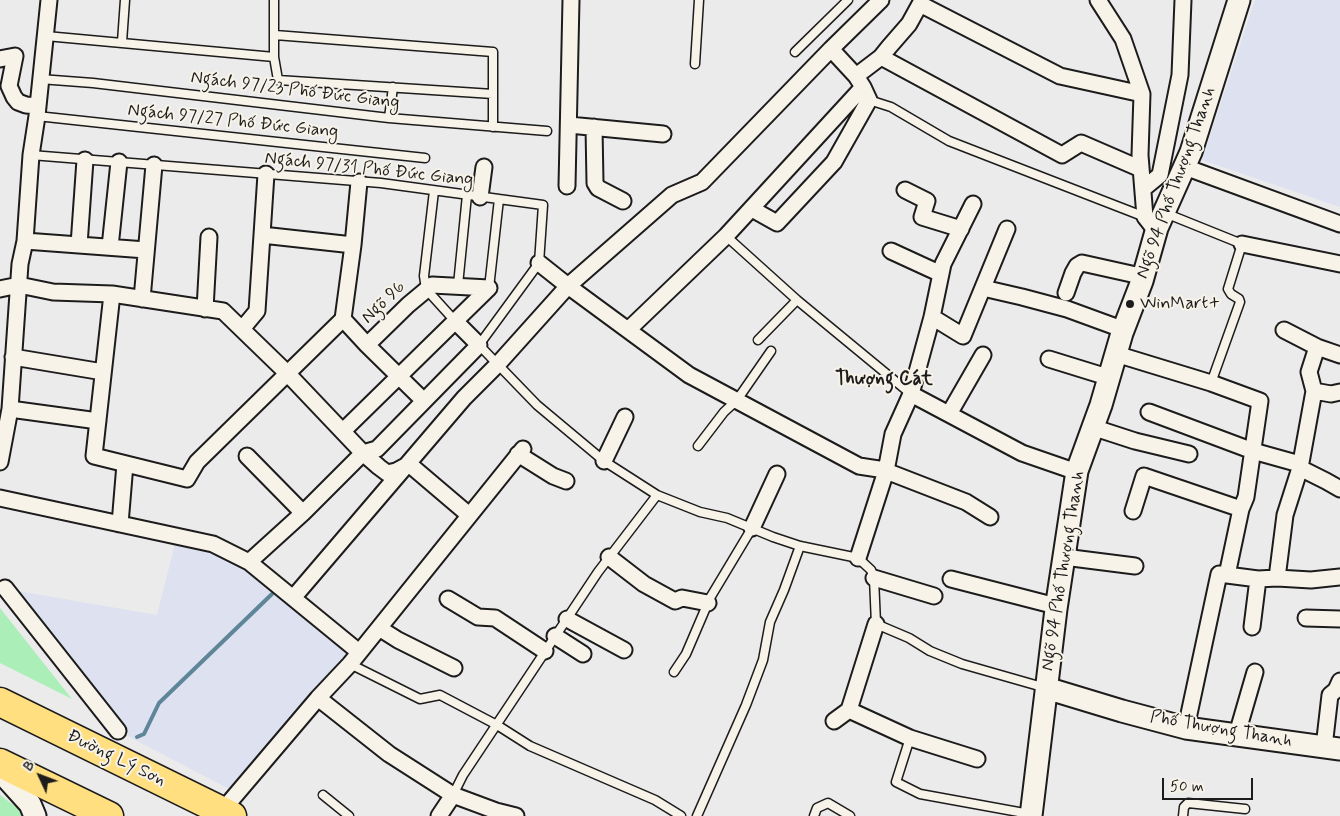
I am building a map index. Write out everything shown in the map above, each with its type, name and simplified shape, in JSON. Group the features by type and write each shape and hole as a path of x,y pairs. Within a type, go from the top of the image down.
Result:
{"highway":[{"name":"Đường Lý Sơn","path":"0,702 227,814"},
{"path":"0,763 109,816"}],"street":[{"path":"0,462 10,409 20,264 25,241 31,155 49,0"},
{"path":"567,186 571,0"},
{"path":"293,598 464,398 498,364 568,286 672,195 702,182 881,0"},
{"path":"1098,0 1123,39 1142,94 1140,155 1143,189 1156,219"},
{"path":"1143,189 1160,175 1180,75 1183,0"},
{"name":"Ngõ 94 Phố Thượng Thanh","path":"1030,816 1056,609 1077,471 1108,384 1122,333 1142,281 1156,219 1185,167 1191,152 1239,0"},
{"path":"628,330 726,236 862,88 881,57 909,24 920,4 1060,76 1142,94"},
{"path":"831,49 862,88"},
{"path":"0,59 15,56 9,86 18,102 37,111"},
{"path":"881,57 1062,155 1081,143 1141,169"},
{"path":"752,209 777,223 834,162 862,88"},
{"path":"569,125 663,134"},
{"path":"594,127 594,183 598,188 623,201"},
{"path":"78,244 85,160"},
{"path":"110,247 119,162"},
{"path":"142,299 154,165"},
{"path":"473,196 484,167"},
{"path":"1185,167 1340,224"},
{"path":"242,329 257,311 266,174"},
{"path":"112,294 94,456 187,479 197,462 342,319 353,246 359,182"},
{"path":"905,190 928,201 922,217 961,229"},
{"path":"858,558 886,471 894,434 911,394 932,317 943,264 973,204"},
{"path":"932,317 963,336 1007,229"},
{"path":"262,235 353,246"},
{"path":"205,309 209,237"},
{"path":"25,241 146,250"},
{"path":"1242,244 1340,264"},
{"path":"891,251 941,274"},
{"path":"539,263 689,375 859,466 886,471 966,502 990,517"},
{"path":"1066,293 1073,273 1077,266 1082,263 1136,275 1142,281"},
{"path":"0,289 19,285 53,292 112,294 223,311 287,373 363,453 387,473 409,464"},
{"path":"426,288 432,285 489,288"},
{"name":"Ngõ 96","path":"367,345 426,288"},
{"path":"343,431 489,288"},
{"path":"983,288 1022,296 1067,309 1119,328 1122,333"},
{"path":"342,319 424,401"},
{"path":"249,562 303,513 363,453 377,449 479,345 455,321"},
{"path":"1284,330 1317,347 1340,356"},
{"path":"1277,578 1284,516 1300,468 1314,391 1310,372 1317,347"},
{"path":"1116,354 1211,383 1260,401 1246,497 1241,509 1227,575"},
{"path":"949,414 983,355"},
{"path":"13,357 103,372"},
{"path":"1049,360 1104,376 1108,384"},
{"path":"1314,391 1331,394 1340,392"},
{"path":"911,394 1022,453 1074,472 1077,471"},
{"path":"10,409 98,421"},
{"path":"1149,412 1253,451 1296,463 1300,468 1340,489"},
{"path":"604,460 624,417"},
{"path":"1092,427 1135,441 1189,454"},
{"path":"227,814 318,698 350,664 520,452 553,476 566,482"},
{"path":"247,456 303,513"},
{"path":"120,524 125,464"},
{"path":"409,464 469,515"},
{"path":"752,528 777,474"},
{"path":"1133,511 1144,476 1241,509"},
{"path":"0,498 214,544 249,562 359,652"},
{"path":"609,557 644,584 675,601 682,598 708,603"},
{"path":"1064,557 1135,566"},
{"path":"1186,728 1220,574 1258,579 1311,580 1340,577"},
{"path":"874,578 934,596"},
{"path":"951,579 1052,605 1056,609"},
{"path":"1252,627 1258,579"},
{"path":"5,588 118,731"},
{"path":"448,599 478,618 495,618 546,651"},
{"path":"1306,618 1340,619"},
{"path":"567,619 624,650"},
{"path":"834,721 849,710 876,624"},
{"path":"379,628 398,640 454,668"},
{"path":"555,636 583,654"},
{"path":"1237,734 1255,672"},
{"path":"1332,748 1330,695 1336,690 1340,681"},
{"name":"Phố Thượng Thanh","path":"1046,688 1186,728 1332,748"},
{"path":"318,698 389,754 453,795 496,811 516,816"},
{"path":"849,710 910,738 977,759"},
{"path":"0,771 30,804 35,816"},
{"path":"438,816 453,795"}],"lane":[{"path":"122,42 125,0"},
{"path":"274,0 274,57 278,80 493,94"},
{"path":"696,64 699,0"},
{"path":"796,52 848,0"},
{"path":"274,35 494,52 493,126"},
{"path":"46,36 274,57"},
{"name":"Ngách 97/23 Phố Đức Giang","path":"40,79 94,83 390,118 547,131"},
{"path":"390,118 393,87"},
{"path":"862,88 949,141 1156,219 1242,244 1228,290 1240,302 1211,383"},
{"name":"Ngách 97/27 Phố Đức Giang","path":"37,111 425,158"},
{"name":"Ngách 97/31 Phố Đức Giang","path":"31,155 359,182 543,205 539,263"},
{"path":"434,190 424,276 426,288 455,321"},
{"path":"458,285 473,196"},
{"path":"489,288 499,199"},
{"path":"726,236 797,300 911,394"},
{"path":"539,263 479,345 537,405 604,460 657,495 700,512 727,518 800,546 858,558 871,570 874,578 876,624 909,638 930,651 962,664 1046,688"},
{"path":"758,340 797,300"},
{"path":"698,446 724,412 737,400 771,351"},
{"path":"453,795 463,775 555,636 609,557 657,495"},
{"path":"674,672 686,654 708,603 752,528"},
{"path":"697,816 746,705 763,660 770,622 800,546"},
{"path":"350,664 420,699 440,695 497,725 530,746 654,800 681,816"},
{"path":"910,738 896,782 920,794 1024,813 1030,816"},
{"path":"323,795 349,816"},
{"path":"814,816 817,808 828,803 850,816"},
{"path":"1183,816 1184,807 1188,803 1245,809"}],"shaded area":[{"path":"1255,0 1340,0 1340,207 1202,160"},
{"path":"177,536 249,562 359,652 237,793 118,731 0,588 157,615"}],"green space":[{"path":"0,608 72,699 0,663"},
{"path":"0,795 19,809 22,816 0,816"}],"waterway":[{"path":"137,737 144,734 159,703 272,594"}],"place":[{"name":"WinMart+","path":"1130,304"}],"district":[{"name":"Thượng Cát","path":"884,380"}]}
